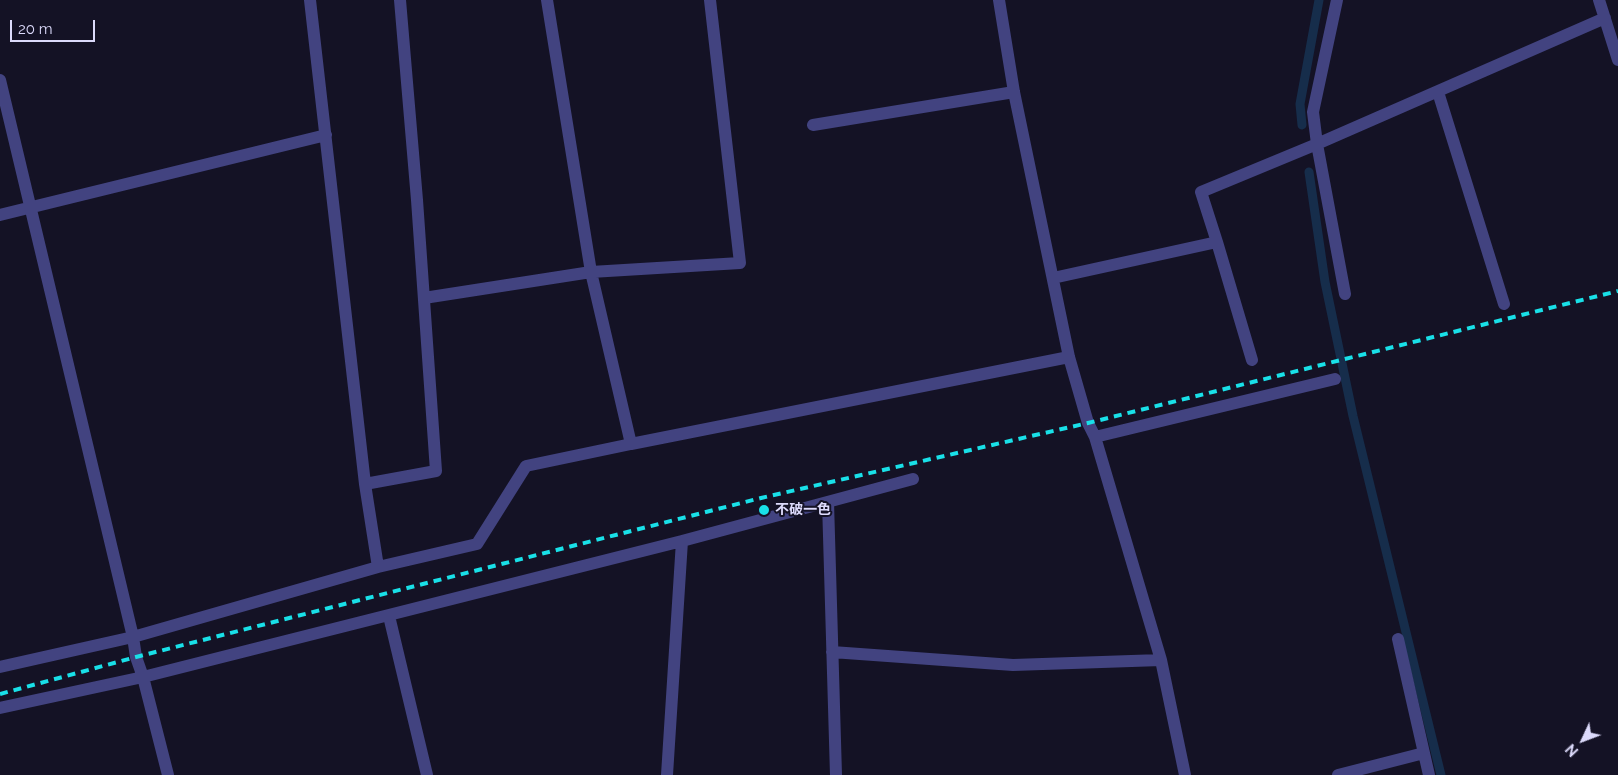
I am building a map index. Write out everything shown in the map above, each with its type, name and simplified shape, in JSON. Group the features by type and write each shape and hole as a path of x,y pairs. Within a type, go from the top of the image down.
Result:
{"street":[{"path":"310,0 365,484 378,567"},
{"path":"365,484 436,471 400,0"},
{"path":"548,0 591,272 631,444"},
{"path":"424,298 591,272 740,263 710,0"},
{"path":"999,0 1014,92 1069,357 1088,423 1095,437 1161,660 1185,775"},
{"path":"1337,0 1313,112 1317,144 1345,294"},
{"path":"1599,0 1618,60"},
{"path":"1252,360 1201,192 1438,92 1605,18"},
{"path":"0,80 133,637 136,657 143,676 168,775"},
{"path":"813,125 1014,92"},
{"path":"1438,92 1504,304"},
{"path":"0,215 326,135"},
{"path":"1053,278 1216,242"},
{"path":"0,667 133,637 378,567 477,544 526,466 1069,357"},
{"path":"1095,437 1334,379"},
{"path":"0,708 143,676 389,616 682,541 913,479"},
{"path":"828,502 836,775"},
{"path":"667,775 682,541"},
{"path":"389,616 427,775"},
{"path":"1398,639 1429,775"},
{"path":"832,652 1013,665 1161,660"},
{"path":"1338,775 1424,754"}],"waterway":[{"path":"1302,125 1300,104 1319,0"},
{"path":"1309,172 1325,282 1353,416 1441,775"}],"railway":[{"path":"0,694 136,657 761,498 1088,423 1618,291"}],"place":[{"name":"不破一色","path":"764,510"}]}
